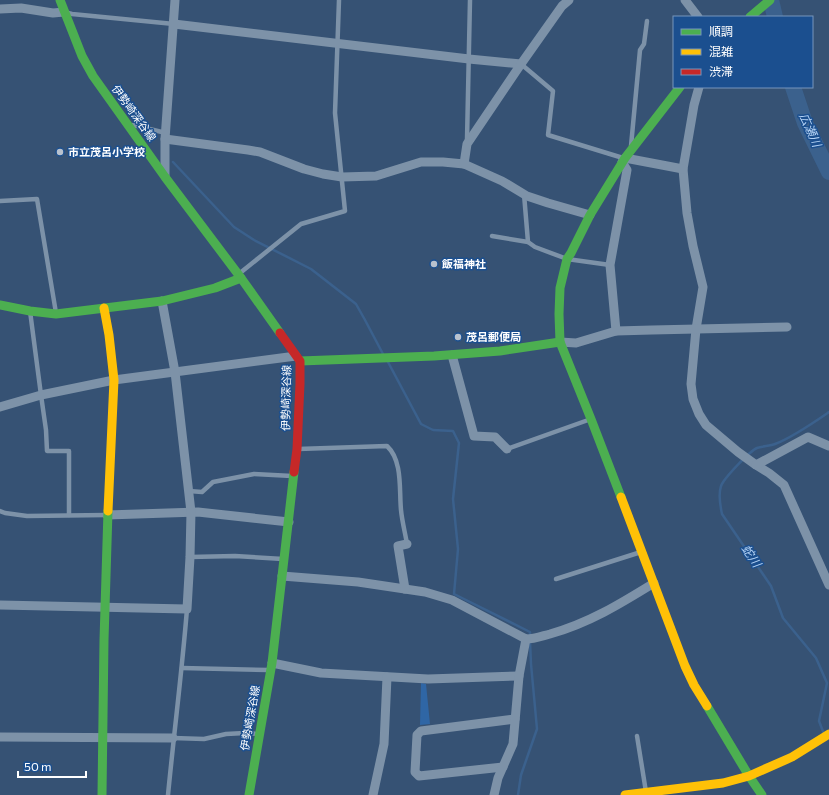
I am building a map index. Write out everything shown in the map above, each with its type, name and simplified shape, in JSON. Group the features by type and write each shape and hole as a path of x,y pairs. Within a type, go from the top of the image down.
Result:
{"street":[{"name":"伊勢崎深谷線","path":"60,0 82,56 93,76 298,358 300,384 298,449 271,666 249,795"},
{"path":"165,177 166,136 175,0"},
{"path":"464,164 467,144 562,6 569,0"},
{"path":"685,0 697,16"},
{"path":"751,16 770,0"},
{"path":"0,9 21,8 53,13 64,12"},
{"path":"174,24 521,64"},
{"path":"679,88 626,157 590,215 567,259 560,288 560,342 688,672 694,685 762,795"},
{"path":"699,88 694,105 683,169 687,213 703,287 696,329 692,384 693,399 699,414 706,425 738,452 756,465 770,472 784,486 829,583"},
{"path":"166,136 260,152 304,169 342,177 376,176 421,162 464,164 502,181 524,194 548,203 590,215"},
{"path":"626,157 683,169"},
{"path":"616,331 610,265 627,170 626,157"},
{"path":"0,305 56,314 162,301 216,288 239,276"},
{"path":"0,604 187,609 191,512 175,372 162,301"},
{"path":"102,795 105,607 114,380 107,318 104,308"},
{"path":"0,407 41,395 114,380 298,358 452,355 500,351 560,342 576,343 616,331 787,327"},
{"path":"452,355 474,436 495,437 507,449"},
{"path":"756,465 808,437 829,446"},
{"path":"108,515 198,512 289,522"},
{"path":"404,589 398,546 407,544"},
{"path":"282,576 358,582 425,592 452,600 526,639 533,639 568,629 608,611 654,583"},
{"path":"494,795 498,778 513,744 519,676 526,639"},
{"path":"271,666 321,673 428,679 519,676"},
{"path":"373,795 384,744 387,676"},
{"path":"503,767 419,776 415,772 417,735 420,731 515,719"},
{"path":"625,795 723,783 749,776 792,757 829,734"},
{"path":"0,737 174,738"}],"lane":[{"path":"239,276 300,224 345,211 335,113 339,0"},
{"path":"467,144 470,0"},
{"path":"64,12 174,24"},
{"path":"521,64 552,91 548,135 626,157 640,50 644,44 647,21"},
{"path":"127,124 166,136"},
{"path":"524,194 528,242"},
{"path":"0,201 37,199 56,314"},
{"path":"492,236 528,242 535,247 567,259 610,265"},
{"path":"30,311 46,430 47,451 69,451 68,515"},
{"path":"507,449 591,419"},
{"path":"298,449 387,446 391,450 398,465 401,511 407,544"},
{"path":"189,491 202,492 214,482 254,474 294,476"},
{"path":"0,511 27,516 108,515"},
{"path":"556,579 642,552"},
{"path":"190,557 235,556 284,559"},
{"path":"168,795 187,609"},
{"path":"182,668 271,666"},
{"path":"174,738 204,739 226,734 260,734"},
{"path":"637,736 646,792"}],"shaded area":[{"path":"421,683 426,684 430,724 420,725"}],"waterway":[{"name":"広瀬川","path":"771,0 775,16"},
{"name":"広瀬川","path":"793,88 805,123 829,172"},
{"path":"173,162 234,227 254,240 311,269 356,304 383,354"},
{"path":"388,362 421,424 433,430 453,431 459,443 453,499 458,549 454,594 530,632 530,636"},
{"name":"蛇川","path":"824,734 819,721 827,683 816,658 783,618 771,586 722,514 719,496 723,482 754,450 759,447 775,444 789,438 829,412"},
{"path":"518,795 521,775 537,729 530,641"}],"traffic: fast":[{"path":"60,0 82,56 93,76 165,177 241,278 280,333"},
{"path":"751,16 770,0"},
{"path":"621,497 560,342 560,288 567,259 590,215 625,158 679,88"},
{"path":"0,305 56,314 162,301 215,288 241,278"},
{"path":"300,361 434,356 500,351 560,342"},
{"path":"249,795 272,663 294,472"},
{"path":"102,795 104,640 108,511"},
{"path":"707,706 762,795"}],"traffic: slow":[{"path":"104,308 109,335 114,380 108,511"},
{"path":"621,497 685,666 694,685 707,706"},
{"path":"625,795 723,783 749,776 792,757 829,734"}],"traffic: jam":[{"path":"280,333 300,361 297,449 294,472"}],"place":[{"name":"市立茂呂小学校","path":"60,152"},
{"name":"飯福神社","path":"434,264"},
{"name":"茂呂郵便局","path":"458,337"}]}
